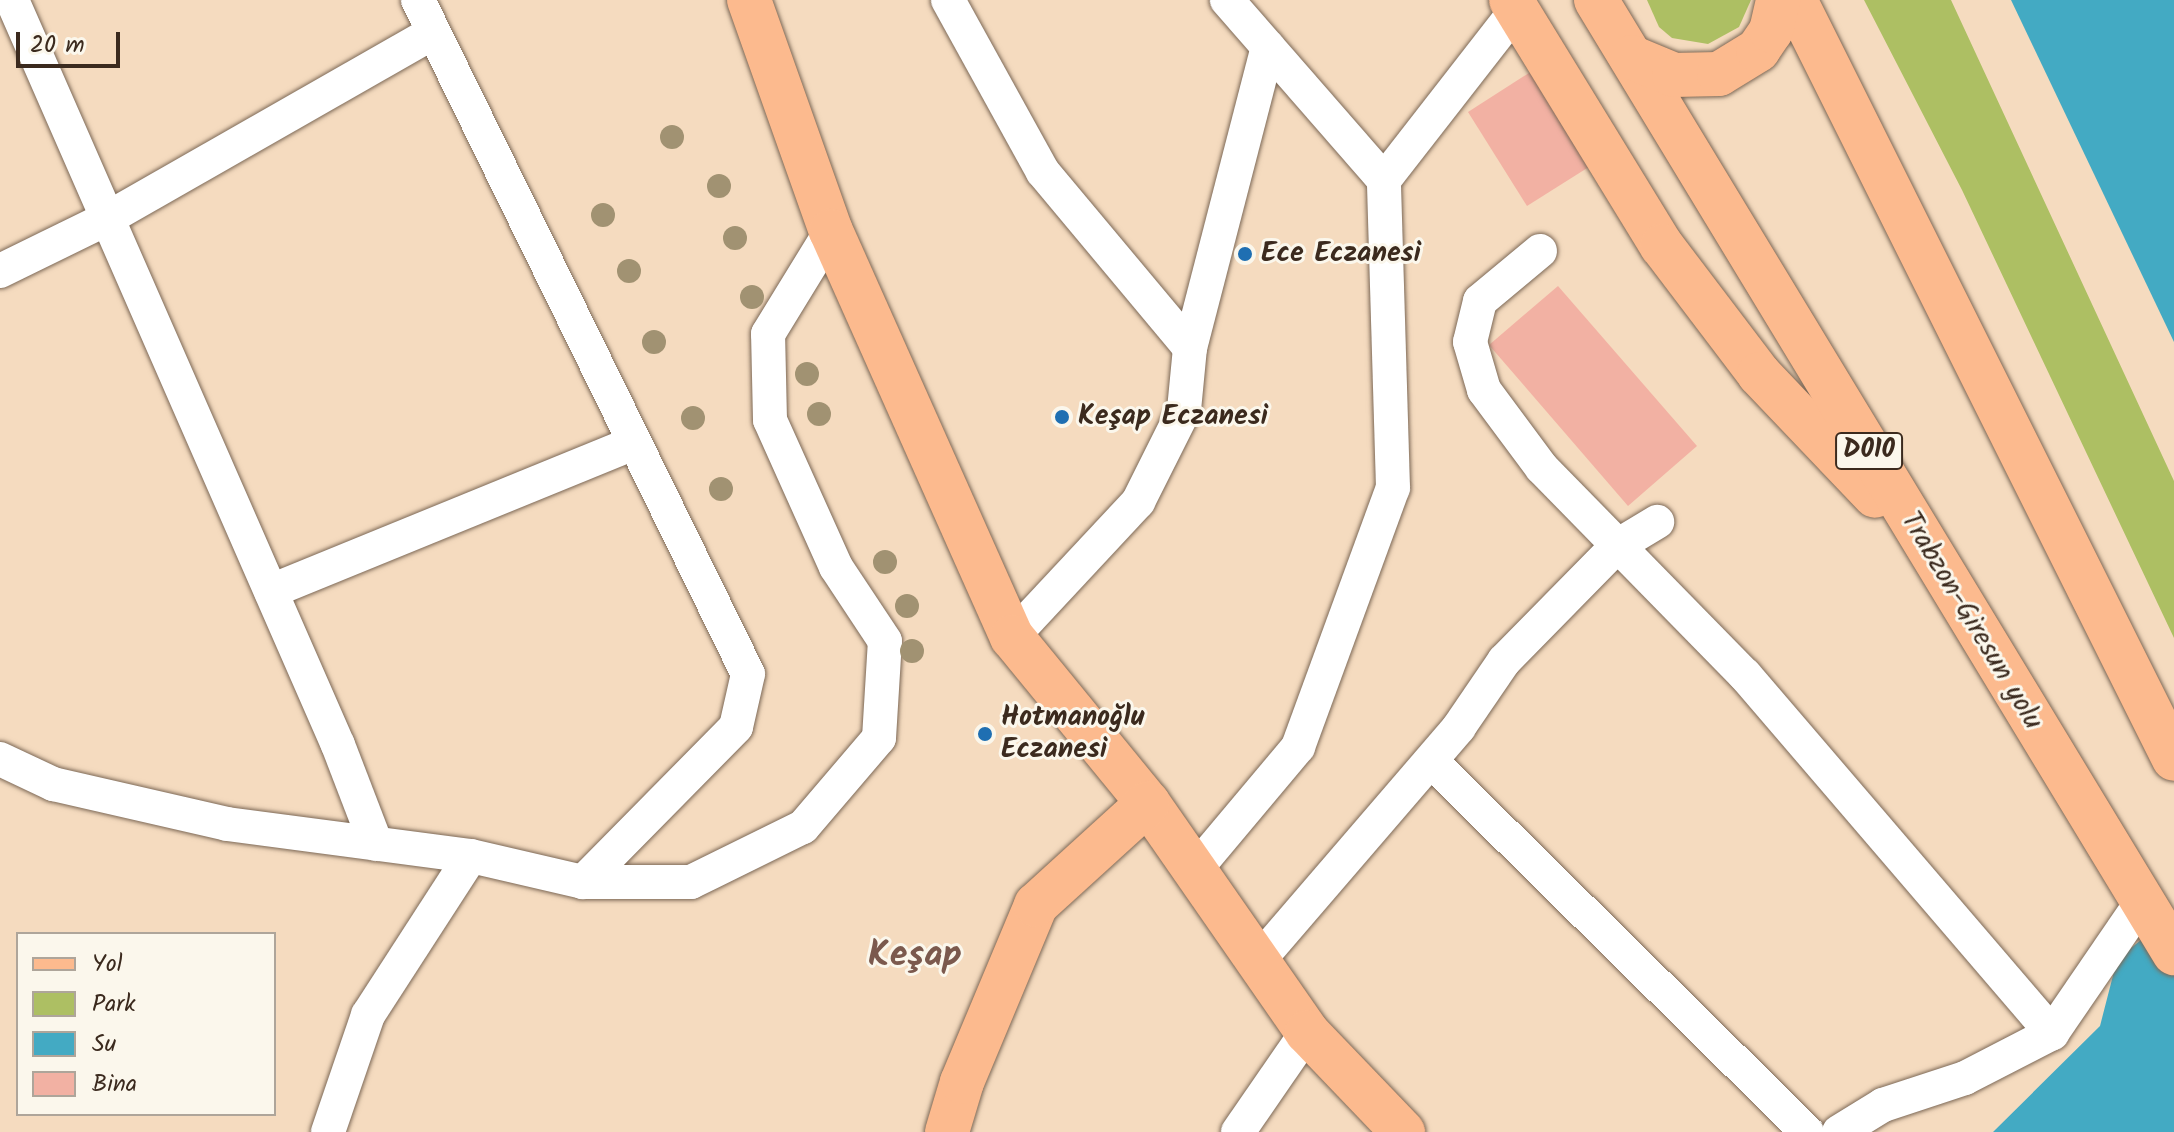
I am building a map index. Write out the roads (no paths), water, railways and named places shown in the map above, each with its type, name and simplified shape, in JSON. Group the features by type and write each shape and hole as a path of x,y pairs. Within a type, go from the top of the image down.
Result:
{"main road":[{"path":"749,0 831,231 1012,637 1148,803 1307,1032 1403,1132"},
{"path":"1631,57 1674,75 1719,74 1758,50 1771,31 1778,0"},
{"path":"1795,0 2174,759"},
{"path":"1514,4 1662,246 1759,374 1931,553"},
{"name":"Trabzon-Giresun yolu","path":"1603,6 2141,903 2174,953"},
{"path":"947,1132 962,1082 1036,905 1148,803"}],"street":[{"path":"12,0 271,591 376,844"},
{"path":"418,0 748,674 736,727 583,882"},
{"path":"948,0 1043,172 1190,348"},
{"path":"1227,0 1384,180"},
{"path":"1194,871 1298,747 1393,488 1384,180 1514,4"},
{"path":"0,271 108,218 432,33"},
{"path":"1012,637 1138,502 1184,410 1190,348 1268,47"},
{"path":"0,759 53,784 212,821 471,856 583,882 691,882 803,827 879,738 885,641 836,567 770,420 768,334 831,231"},
{"path":"1540,251 1480,301 1470,342 1484,390 1542,468 1745,675 2052,1033"},
{"path":"271,591 634,443"},
{"path":"1258,961 1431,761 1504,661 1617,546 1657,522"},
{"path":"1431,761 1807,1132"},
{"path":"328,1132 368,1015 471,856"},
{"path":"1839,1132 1889,1119 2052,1033 2141,903"},
{"path":"1238,1132 1307,1032"}],"water":[{"path":"2011,0 2174,0 2174,342"},
{"path":"2174,912 2174,1132 1993,1132 2100,1026 2117,960"}],"place":[{"name":"Ece Eczanesi","path":"1245,254"},
{"name":"Keşap Eczanesi","path":"1062,417"},
{"name":"Hotmanoğlu Eczanesi","path":"985,734"}],"district":[{"name":"Keşap","path":"915,956"}]}
